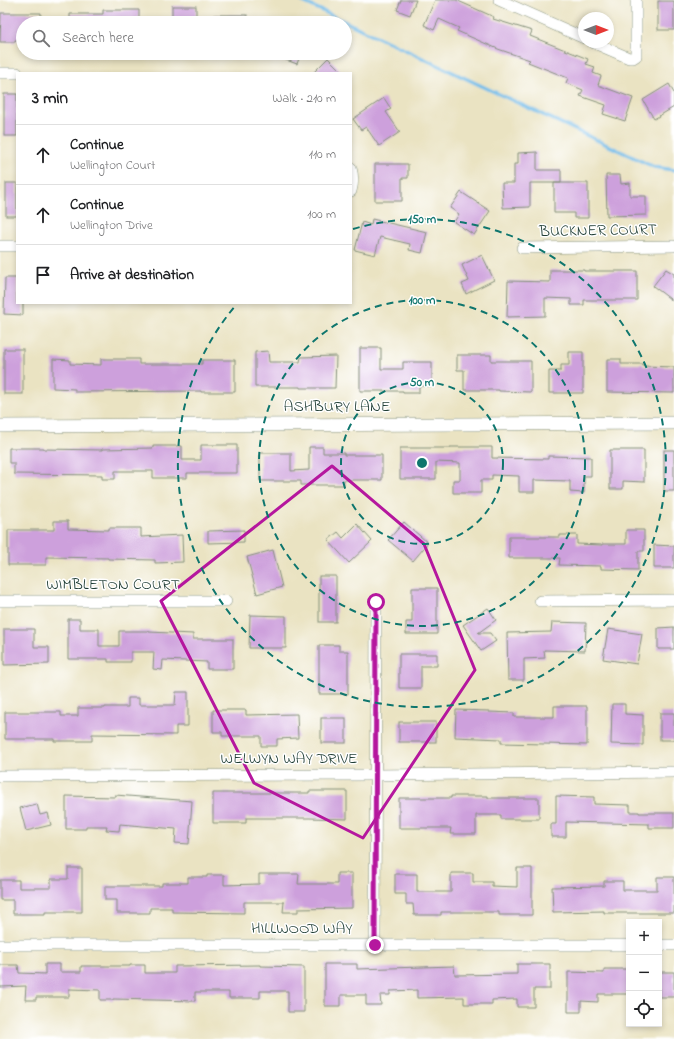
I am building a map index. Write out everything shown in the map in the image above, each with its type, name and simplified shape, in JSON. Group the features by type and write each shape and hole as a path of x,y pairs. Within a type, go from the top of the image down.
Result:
{"street":[{"path":"499,0 578,35"},
{"path":"606,48 628,58 633,58 636,56 636,0"},
{"path":"0,73 16,73"},
{"path":"352,172 352,186"},
{"path":"0,246 16,246"},
{"name":"BUCKNER COURT","path":"522,248 674,246"},
{"name":"ASHBURY LANE","path":"0,426 674,423"},
{"path":"540,601 674,600"},
{"name":"WIMBLETON COURT","path":"0,602 226,602"},
{"path":"375,945 376,602"},
{"name":"WELWYN WAY DRIVE","path":"0,776 376,775 674,772"},
{"name":"HILLWOOD WAY","path":"0,945 626,945"},
{"path":"662,945 674,945"}],"highlighted area":[{"path":"332,466 424,544 475,670 363,838 254,783 161,601"}],"building":[{"path":"401,0 416,0 410,15 397,10"},
{"path":"435,0 456,0 494,17 493,19 532,31 530,36 588,59 586,64 595,67 593,73 601,76 598,85 633,98 625,121 603,114 606,105 580,96 583,90 566,83 568,78 528,62 530,60 498,49 457,31 459,28 439,19 434,30 424,25"},
{"path":"658,1 674,1 674,30 658,30"},
{"path":"172,6 196,6 196,16 172,16"},
{"path":"103,10 139,10 139,16 70,16 70,14 103,14"},
{"path":"1,13 41,13 41,16 16,16 15,42 0,42"},
{"path":"214,15 247,15 247,16"},
{"path":"286,60 298,60 297,64"},
{"path":"326,60 330,60 342,72 314,72"},
{"path":"669,84 674,93 674,107 654,119 643,100"},
{"path":"4,94 16,94 16,136 4,136"},
{"path":"384,98 391,109 386,112 400,132 379,146 366,127 361,130 353,119"},
{"path":"537,152 537,170 561,170 561,183 530,183 530,207 503,208 502,183 514,183 514,164 518,164 518,153"},
{"path":"375,164 408,164 408,178 402,178 402,201 375,201"},
{"path":"606,175 620,175 621,184 630,183 630,196 646,196 646,215 607,216"},
{"path":"6,183 16,183 16,216 6,216"},
{"path":"554,183 588,183 588,218 574,218 574,213 554,213"},
{"path":"461,192 490,211 474,235 454,222 459,214 450,208"},
{"path":"372,219 427,232 422,253 409,250 410,244 380,237 375,255 355,250 362,222 371,225"},
{"path":"482,255 494,280 466,294 462,284 469,281 462,265"},
{"path":"666,269 674,274 674,302 653,286"},
{"path":"550,270 637,271 637,300 584,300 584,305 571,305 571,299 545,298 545,316 507,317 508,281 550,282"},
{"path":"5,278 16,278 16,304 23,304 23,315 4,314"},
{"path":"360,348 381,348 381,369 403,369 403,362 432,362 432,386 419,386 419,393 403,393 403,391 360,391"},
{"path":"4,349 23,349 23,394 4,394"},
{"path":"268,351 269,362 300,362 301,357 336,356 335,388 255,387 255,352"},
{"path":"569,352 583,352 583,393 549,393 549,371 561,371 561,365 569,365"},
{"path":"457,355 491,355 491,361 531,361 531,392 464,390 464,370 457,370"},
{"path":"53,359 70,360 70,364 101,365 101,359 139,359 139,364 202,364 202,360 235,360 235,392 75,392 75,389 53,388"},
{"path":"607,359 621,359 621,364 643,364 643,366 674,367 674,393 607,392"},
{"path":"201,445 237,445 237,473 187,473 187,478 153,478 153,471 115,471 115,479 102,479 102,475 14,474 14,463 9,463 9,448 102,450 153,448 153,446 182,446 182,460 201,460"},
{"path":"309,447 323,447 323,453 344,453 344,455 382,455 382,480 344,480 344,485 301,485 301,481 260,481 260,453 291,453 291,471 309,470"},
{"path":"492,447 492,458 548,459 548,456 591,457 591,476 584,476 584,493 570,492 570,481 534,480 534,492 519,492 519,476 492,475 492,480 481,480 481,493 453,493 453,480 460,480 460,463 436,462 436,479 400,479 400,448"},
{"path":"610,450 644,450 644,482 623,481 623,489 610,489"},
{"path":"664,450 674,450 674,491 664,491"},
{"path":"54,521 68,521 68,529 109,530 109,528 141,528 141,537 182,535 183,562 155,563 155,560 46,557 46,565 8,565 8,530 54,530"},
{"path":"404,522 428,543 413,561 388,540"},
{"path":"357,524 372,541 349,563 328,540 338,532 343,538"},
{"path":"244,530 244,542 208,543 208,531"},
{"path":"626,530 644,530 644,551 638,551 638,570 601,569 601,566 559,565 560,558 509,558 509,537 560,537 560,535 577,535 577,544 626,544"},
{"path":"654,545 674,546 674,568 654,568"},
{"path":"273,550 282,587 257,594 247,557"},
{"path":"319,576 336,576 336,622 319,622"},
{"path":"412,588 437,588 437,634 406,634 406,622 412,622"},
{"path":"488,608 496,620 478,633 490,633 496,641 481,651 463,625"},
{"path":"250,615 286,616 286,648 249,648"},
{"path":"68,619 80,619 80,629 99,629 99,646 119,646 119,631 149,631 193,634 193,639 233,639 233,669 207,669 207,662 163,660 162,670 153,669 154,652 131,652 131,662 108,662 108,659 68,659"},
{"path":"552,622 586,623 585,651 544,650 545,658 524,659 524,680 508,680 507,633 551,632"},
{"path":"674,627 674,649 658,649 658,628"},
{"path":"4,629 34,629 34,647 49,647 49,664 4,665"},
{"path":"608,629 642,634 637,664 603,659"},
{"path":"319,645 339,645 339,651 348,651 348,694 319,694"},
{"path":"399,654 437,654 437,666 421,666 421,688 399,688"},
{"path":"176,692 188,692 188,726 176,726 176,735 92,734 92,741 5,739 5,712 61,712 61,716 78,716 78,708 128,707 128,698 139,698 139,705 175,705"},
{"path":"612,704 625,704 625,714 643,715 643,745 611,744"},
{"path":"554,706 587,706 587,745 501,743 501,739 455,737 456,710 514,713 514,717 554,717"},
{"path":"213,710 246,710 246,715 297,714 298,738 277,739 277,746 261,746 261,736 222,736 222,732 213,732"},
{"path":"660,713 674,713 674,740 660,740"},
{"path":"321,718 346,718 346,743 321,743"},
{"path":"399,722 436,722 436,742 399,742"},
{"path":"309,791 347,791 347,819 246,818 246,823 213,823 213,793 309,793"},
{"path":"115,795 192,801 189,844 175,843 176,829 120,824 119,831 106,830 107,826 86,826 86,829 66,829 66,796 115,797"},
{"path":"451,796 539,798 539,819 501,819 501,815 476,815 476,834 450,834 451,828 399,828 399,798 451,798"},
{"path":"556,796 594,797 594,804 630,805 630,812 674,813 674,828 649,828 649,824 566,822 566,837 551,837 551,824 556,824"},
{"path":"37,804 40,815 48,813 51,825 26,831 20,808"},
{"path":"68,868 82,868 82,912 13,914 13,900 0,900 0,880 19,880 19,888 51,888 51,879 68,879"},
{"path":"517,868 532,868 532,915 499,915 499,912 441,912 441,915 414,915 413,904 406,904 406,894 395,894 395,874 417,874 417,892 451,892 451,873 473,873 473,882 492,882 492,886 517,887"},
{"path":"337,873 352,873 352,908 298,909 298,912 283,912 284,902 244,902 244,913 172,912 172,908 150,908 150,913 117,913 117,900 105,900 105,886 162,886 162,883 188,883 188,877 207,877 207,875 224,875 224,885 259,884 259,874 299,874 298,884 337,884"},
{"path":"657,877 674,877 674,913 604,913 604,911 553,912 552,887 604,886 604,881 623,881 623,890 657,890"},
{"path":"45,964 60,964 60,972 81,972 81,966 145,965 145,973 175,973 175,966 260,965 304,967 304,1012 288,1012 288,991 260,991 260,998 229,998 229,992 195,992 195,1001 100,1000 100,990 69,989 69,997 36,997 36,1000 25,1000 26,986 0,987 0,965 18,965 19,973 45,974"},
{"path":"325,964 357,964 357,969 454,966 455,975 517,974 517,964 550,964 550,989 534,989 534,1007 517,1007 517,999 492,1000 492,1004 464,1004 464,997 417,998 417,990 390,991 390,995 380,995 381,1005 366,1005 366,995 341,995 341,1006 325,1006"},
{"path":"604,969 626,969 626,994 598,994 598,1002 581,1001 581,1012 568,1012 568,972 604,973"},
{"path":"662,972 674,972 674,997 662,997"}],"waterway":[{"path":"299,0 333,16"},
{"path":"352,25 654,167 674,170"}],"route":[{"path":"375,945 376,602"}]}
